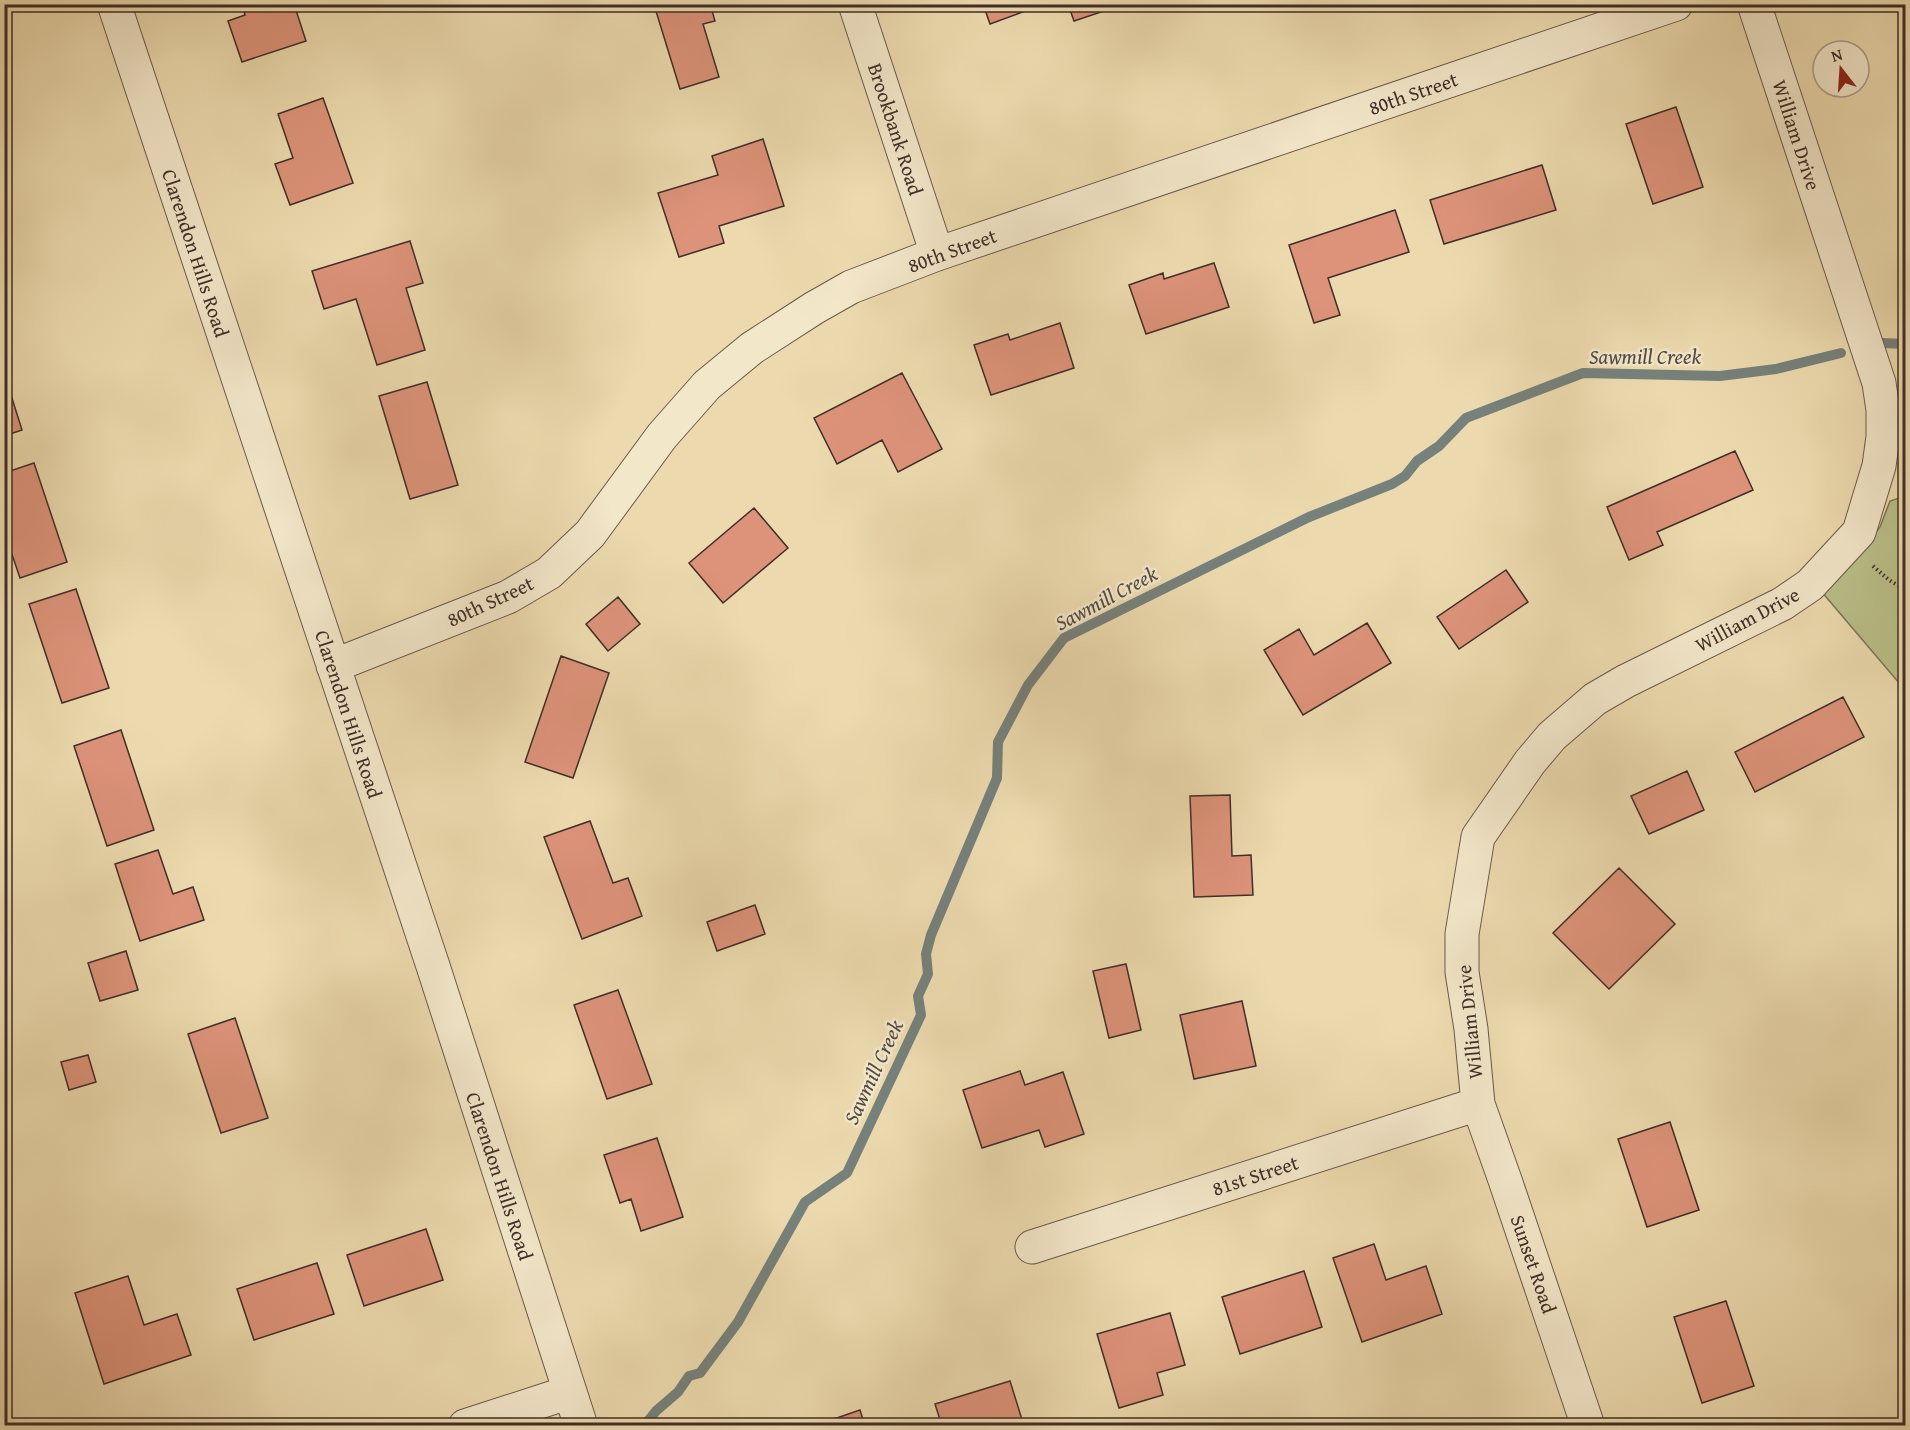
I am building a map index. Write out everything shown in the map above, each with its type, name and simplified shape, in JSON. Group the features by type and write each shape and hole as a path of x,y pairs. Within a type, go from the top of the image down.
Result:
{"street":[{"name":"Clarendon Hills Road","path":"114,4 436,976 580,1425"},
{"name":"Brookbank Road","path":"855,4 937,254"},
{"name":"80th Street","path":"333,666 508,597 549,573 590,534 662,436 706,385 752,348 851,287 937,254 1676,4"},
{"name":"William Drive","path":"1478,1104 1471,1029 1463,983 1462,934 1478,837 1530,762 1552,736 1595,699 1626,681 1782,604 1810,585 1859,532 1879,466 1883,437 1883,410 1879,383 1754,4"},
{"name":"81st Street","path":"1032,1247 1478,1104"},
{"name":"Sunset Road","path":"1478,1104 1588,1425"},
{"path":"465,1425 570,1392"}],"path":[{"path":"1850,542 1870,564 1905,590"}],"green space":[{"path":"1905,496 1905,690 1821,591 1859,555 1880,527 1890,501"}],"building":[{"path":"242,4 294,4 306,41 242,62 228,21 245,15"},
{"path":"666,4 710,4 715,21 703,24 719,77 680,89 655,8"},
{"path":"983,4 1026,4 1028,10 990,24"},
{"path":"1068,4 1112,4 1113,8 1074,21"},
{"path":"323,98 353,183 290,205 275,164 293,158 278,114"},
{"path":"1676,107 1703,187 1653,204 1626,124"},
{"path":"763,139 784,206 719,226 724,243 679,257 658,193 718,175 712,156"},
{"path":"1542,165 1556,210 1444,244 1430,200"},
{"path":"1395,210 1409,252 1328,278 1340,315 1314,323 1289,245"},
{"path":"410,241 423,283 406,288 425,350 377,365 356,299 324,309 312,271"},
{"path":"1214,263 1229,307 1146,334 1129,285 1163,273 1164,279"},
{"path":"1060,323 1074,368 991,395 974,345 1008,334 1010,340"},
{"path":"902,373 942,449 898,472 882,440 837,464 814,418"},
{"path":"427,382 458,485 410,499 379,396"},
{"path":"11,395 22,430 4,436 4,397"},
{"path":"1735,451 1753,490 1657,532 1663,545 1629,560 1607,507"},
{"path":"34,463 67,562 20,578 4,531 4,473"},
{"path":"754,508 788,548 723,603 689,563"},
{"path":"1506,570 1528,602 1459,649 1437,617"},
{"path":"76,589 109,688 62,703 29,604"},
{"path":"618,597 640,624 608,651 586,624"},
{"path":"1367,623 1391,663 1303,715 1264,650 1299,629 1314,655"},
{"path":"561,656 609,673 573,778 525,762"},
{"path":"1843,697 1864,737 1755,792 1735,752"},
{"path":"121,730 154,830 107,846 74,746"},
{"path":"1687,771 1704,810 1649,834 1631,796"},
{"path":"1230,795 1232,856 1251,855 1253,895 1194,897 1190,796"},
{"path":"590,821 613,883 628,878 642,916 582,939 544,837"},
{"path":"158,850 173,894 193,887 204,920 140,941 115,864"},
{"path":"1619,868 1675,924 1609,989 1553,933"},
{"path":"755,905 765,934 717,951 707,922"},
{"path":"126,951 138,990 100,1001 88,963"},
{"path":"1126,964 1141,1030 1109,1038 1093,971"},
{"path":"618,990 652,1084 607,1099 574,1005"},
{"path":"1242,1001 1256,1066 1194,1079 1180,1015"},
{"path":"235,1018 268,1118 221,1133 188,1034"},
{"path":"88,1055 96,1082 69,1090 61,1062"},
{"path":"1020,1071 1025,1085 1063,1072 1084,1134 1045,1147 1039,1130 982,1148 963,1090"},
{"path":"1670,1122 1699,1210 1647,1227 1618,1139"},
{"path":"657,1138 683,1217 641,1231 631,1199 620,1203 604,1155"},
{"path":"426,1229 443,1280 364,1306 347,1255"},
{"path":"1374,1244 1386,1280 1426,1266 1442,1314 1362,1342 1333,1258"},
{"path":"317,1263 334,1314 254,1340 237,1289"},
{"path":"1304,1271 1322,1327 1240,1354 1222,1297"},
{"path":"128,1276 144,1325 177,1314 191,1355 104,1384 75,1293"},
{"path":"1726,1301 1754,1386 1702,1403 1674,1317"},
{"path":"1170,1313 1185,1365 1157,1373 1163,1395 1119,1408 1097,1334"},
{"path":"1010,1381 1024,1426 942,1426 935,1404"},
{"path":"860,1410 865,1426 829,1426 828,1421"}],"waterway":[{"name":"Sawmill Creek","path":"1882,343 1906,344"},
{"name":"Sawmill Creek","path":"644,1426 656,1411 678,1392 689,1376 700,1373 738,1322 805,1202 847,1173 921,1015 918,996 928,974 926,954 931,935 997,778 998,742 1028,685 1064,638 1309,517 1392,484 1405,476 1417,461 1439,446 1466,418 1583,373 1720,376 1776,369 1841,353"}]}
